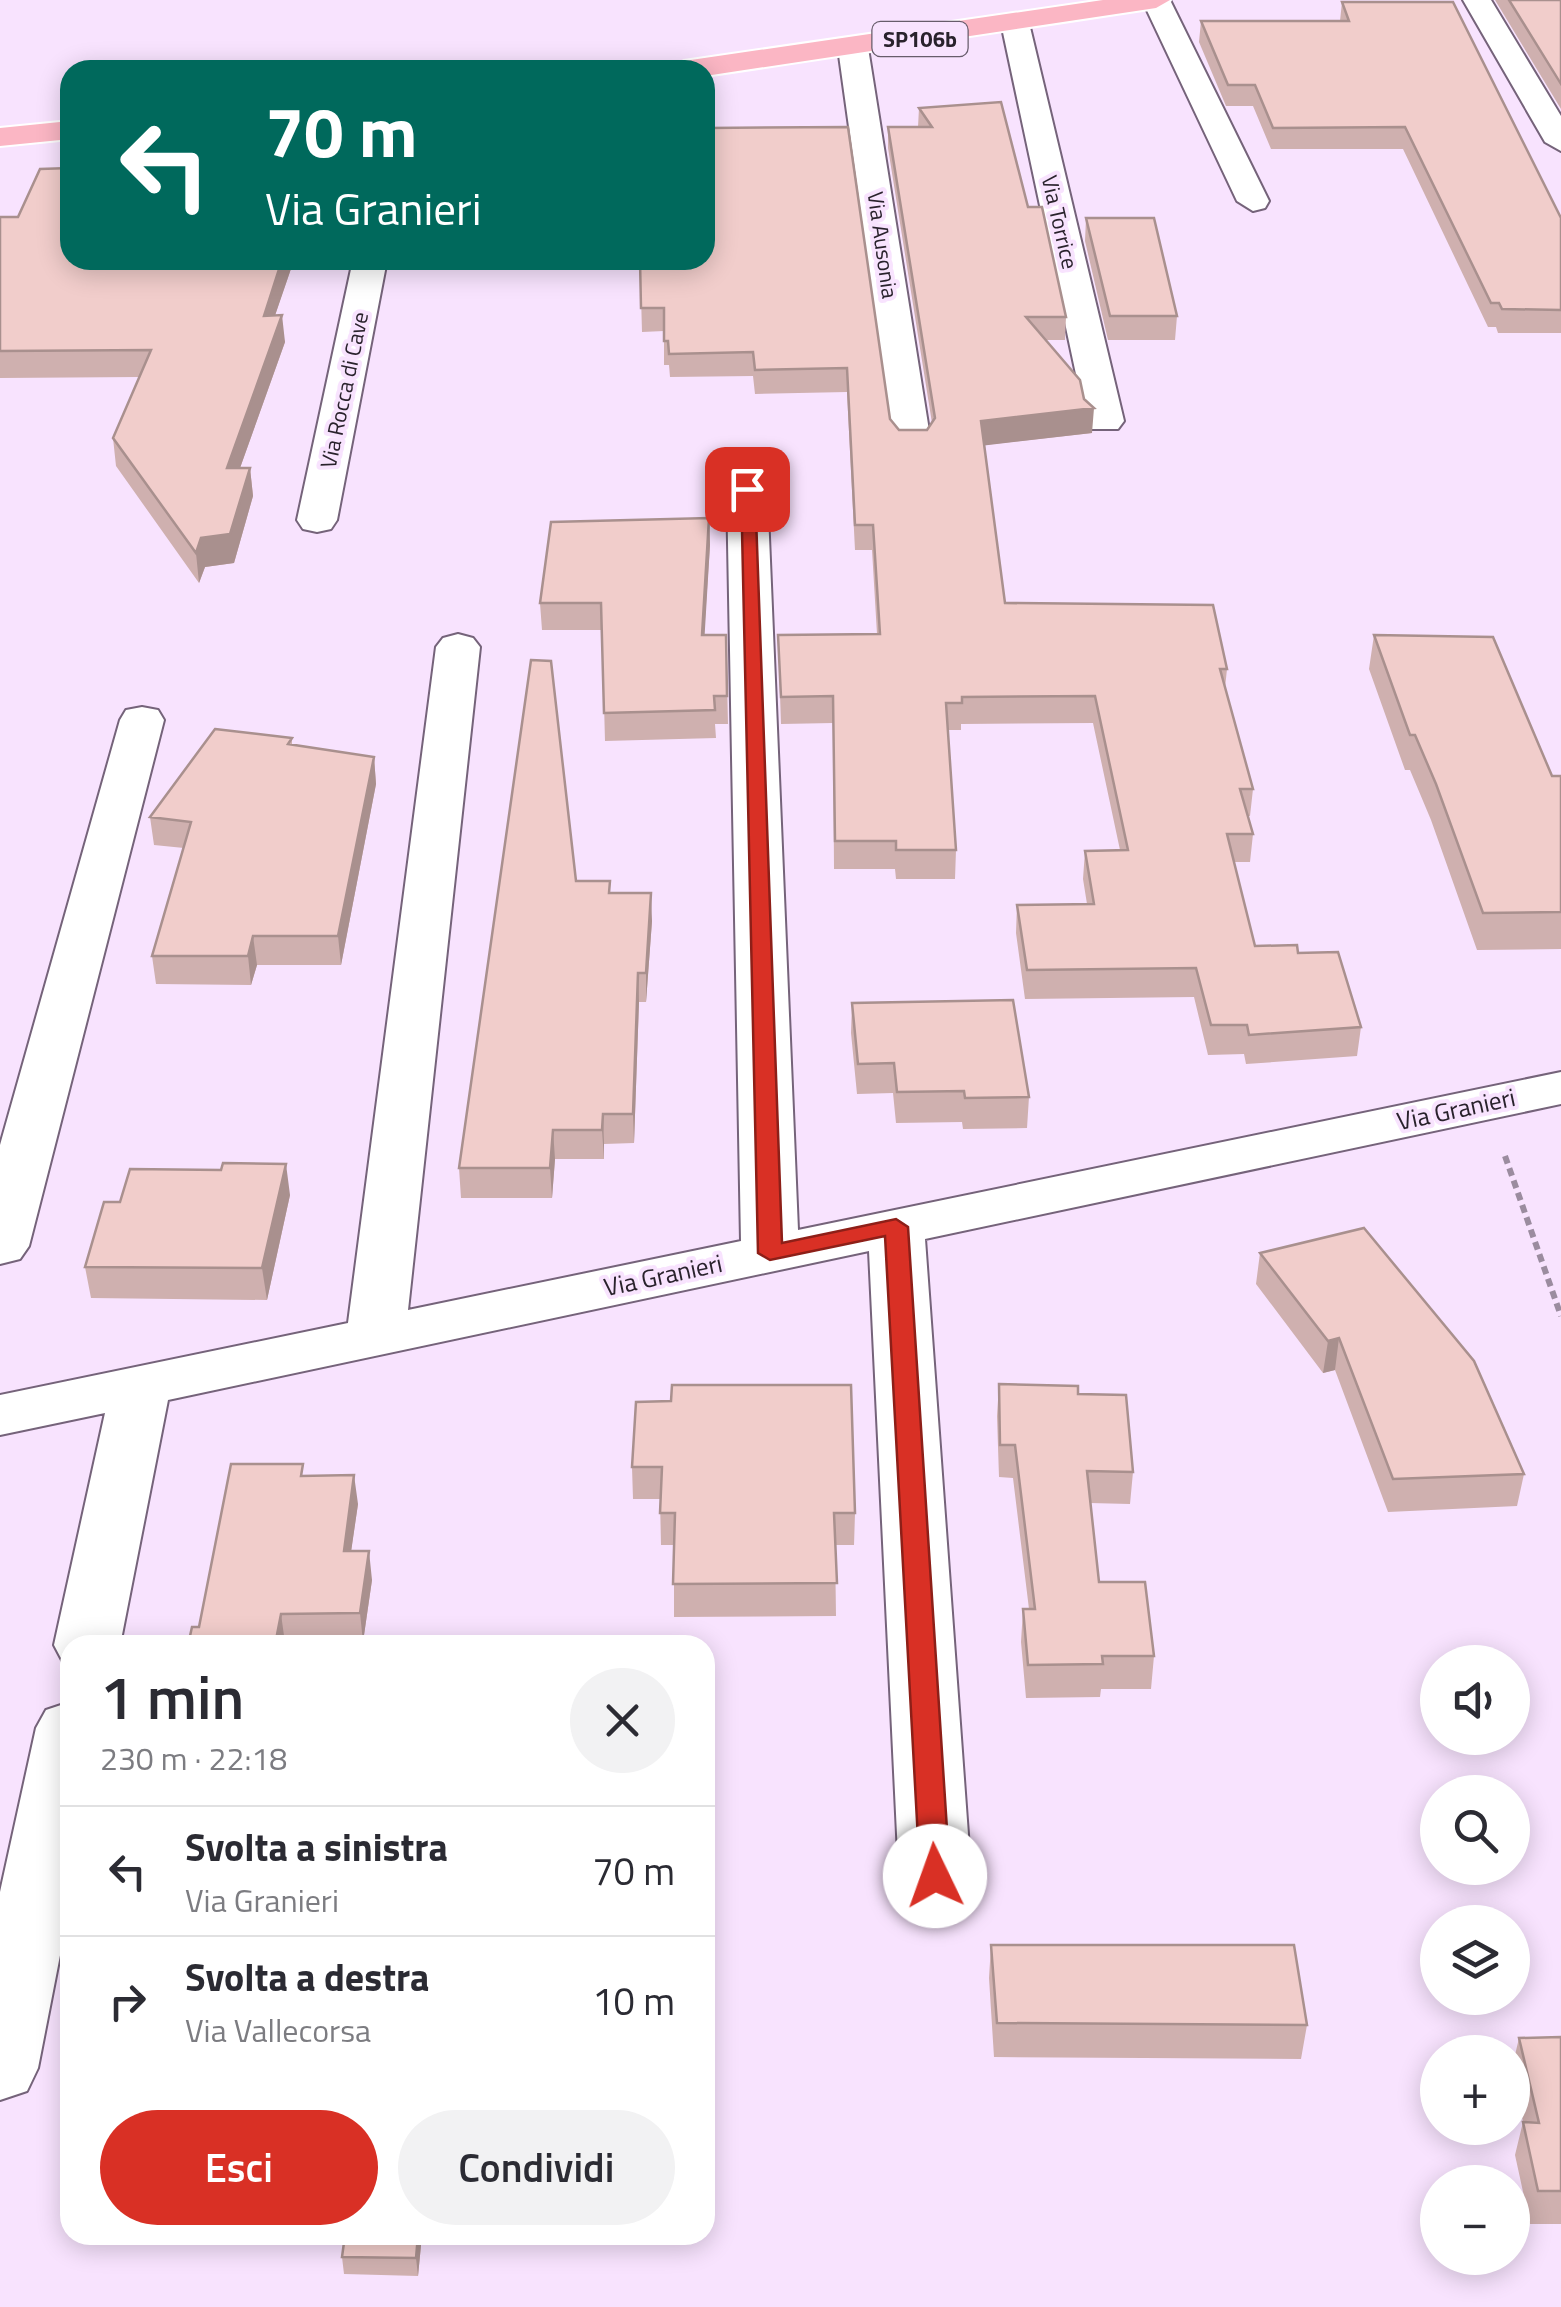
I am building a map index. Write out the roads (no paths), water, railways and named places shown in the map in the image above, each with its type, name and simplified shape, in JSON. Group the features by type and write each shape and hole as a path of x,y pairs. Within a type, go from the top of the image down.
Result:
{"main road":[{"name":"SP106b","path":"715,66 1156,0"},
{"path":"0,137 60,131"}],"street":[{"path":"1156,0 1252,200"},
{"path":"1476,0 1561,142"},
{"name":"Via Torrice","path":"1015,24 1105,421"},
{"name":"Via Ausonia","path":"853,48 912,443"},
{"name":"Via Rocca di Cave","path":"317,520 368,270"},
{"path":"747,489 770,1253"},
{"path":"376,1336 458,646"},
{"path":"0,1246 142,720"},
{"name":"Via Granieri","path":"0,1415 1561,1088"},
{"path":"896,1227 935,1876"},
{"path":"89,1635 140,1385"},
{"path":"0,2068 60,1777"}]}
